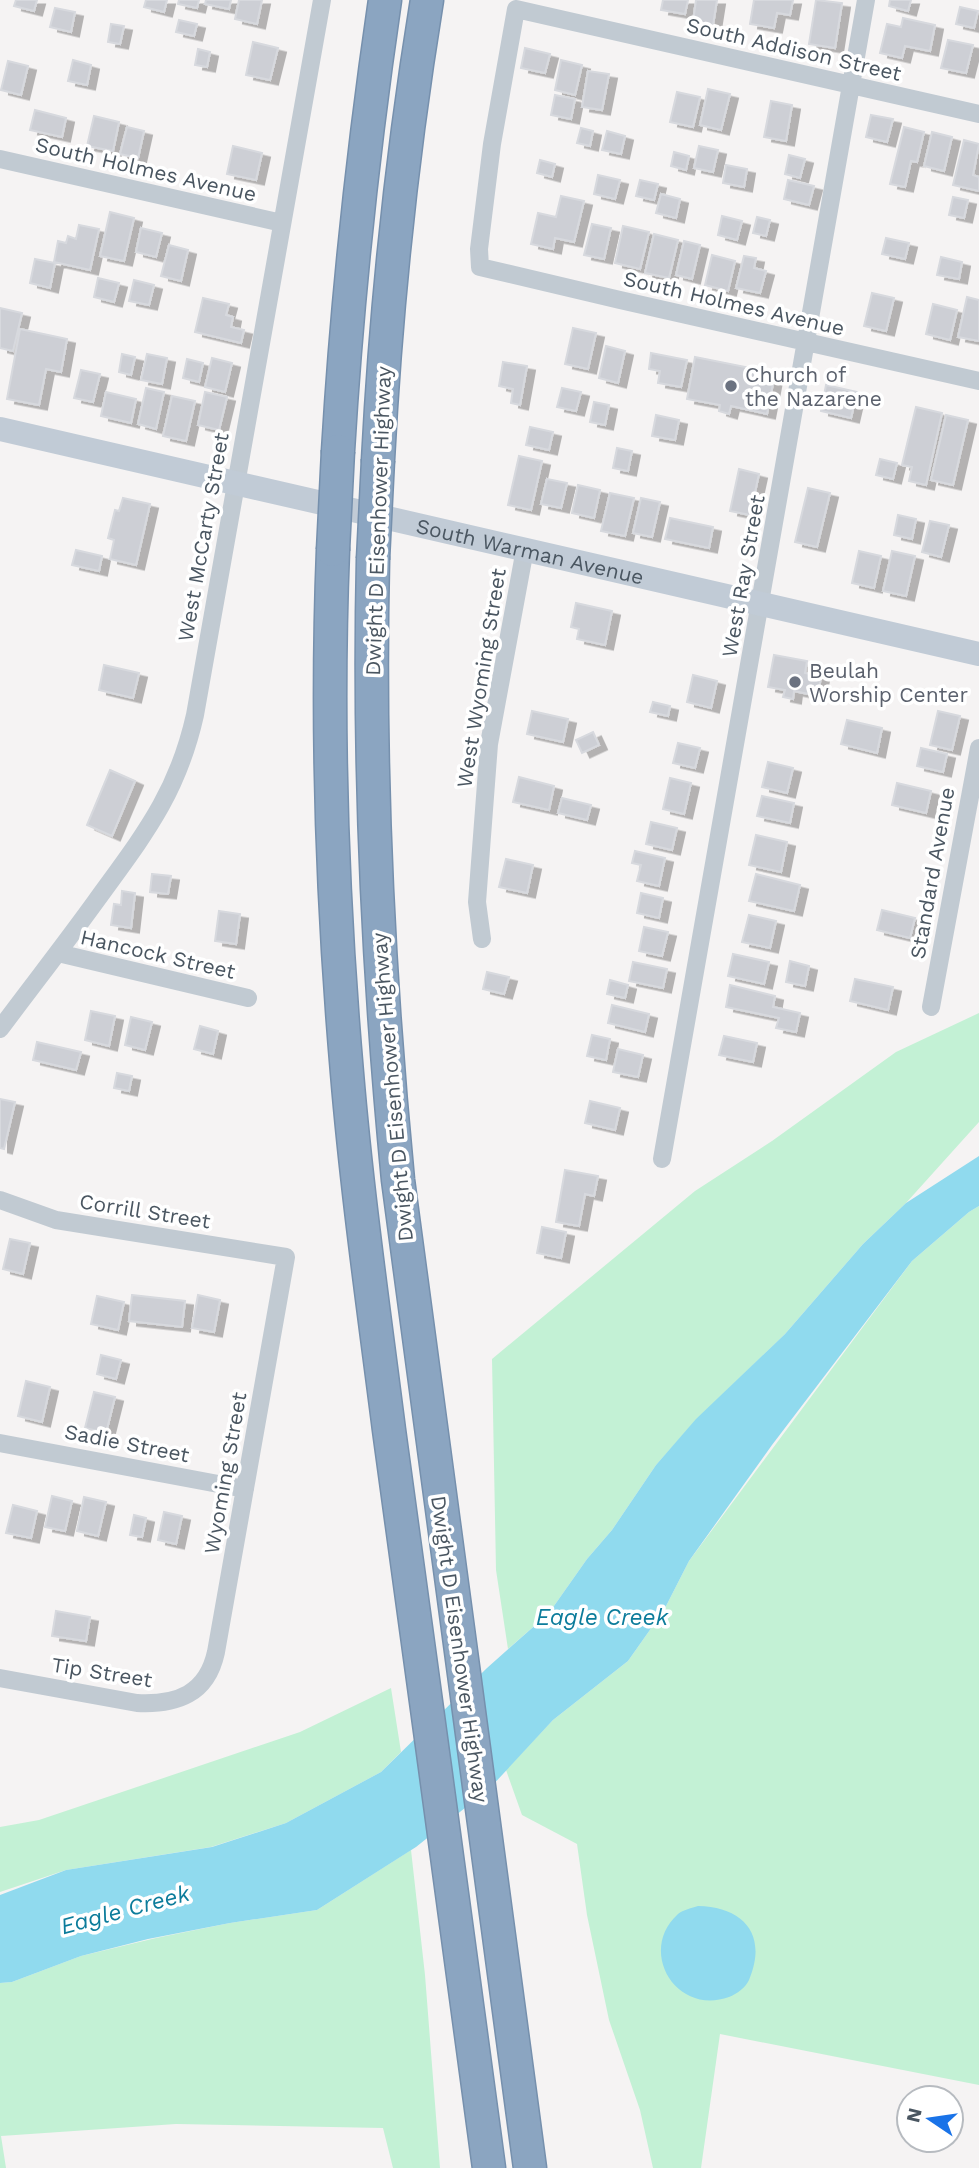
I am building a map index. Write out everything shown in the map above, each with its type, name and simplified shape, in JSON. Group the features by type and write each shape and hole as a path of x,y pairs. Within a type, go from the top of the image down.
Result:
{"highway":[{"name":"Dwight D Eisenhower Highway","path":"385,0 360,176 346,316 333,550 330,678 333,853 345,1048 371,1290 489,2168"},
{"name":"Dwight D Eisenhower Highway","path":"426,0 397,219 386,331 373,559 373,817 385,1042 408,1265 530,2168"}],"main road":[{"name":"South Warman Avenue","path":"0,429 979,654"}],"street":[{"name":"West McCarty Street","path":"0,1029 146,832 163,805 183,761 195,715 322,0"},
{"name":"West Ray Street","path":"662,1159 762,604 866,0"},
{"name":"South Addison Street","path":"480,267 479,249 492,144 516,9 979,114"},
{"name":"South Holmes Avenue","path":"0,159 282,223"},
{"name":"South Holmes Avenue","path":"480,267 979,381"},
{"name":"West Wyoming Street","path":"482,939 477,902 489,744 525,549"},
{"name":"Standard Avenue","path":"931,1007 979,748"},
{"name":"Hancock Street","path":"58,953 248,998"},
{"name":"Corrill Street","path":"0,1200 56,1220 286,1258"},
{"name":"Wyoming Street","path":"195,1689 206,1680 213,1668 286,1258"},
{"name":"Sadie Street","path":"0,1443 245,1489"},
{"name":"Tip Street","path":"0,1678 137,1703 159,1704 195,1689"}],"green space":[{"path":"979,1013 979,1122 906,1203 863,1244 785,1334 696,1420 656,1465 612,1530 587,1559 549,1613 508,1649 496,1570 492,1359 695,1191 772,1141 896,1052"},
{"path":"979,1206 979,2085 720,2034 701,2168 653,2168 640,2110 609,2020 587,1915 577,1844 522,1815 506,1770 553,1720 628,1661 664,1610 689,1561 912,1261"},
{"path":"391,1688 401,1752 381,1772 286,1823 211,1847 66,1870 0,1892 0,1827 39,1820 300,1732"},
{"path":"411,1850 425,1975 440,2168 393,2168 383,2128 176,2124 1,2136 6,2168 0,2168 0,1983 12,1982 81,1956 156,1938 317,1910"}],"water":[{"name":"Eagle Creek","path":"979,1156 979,1206 912,1261 772,1445 689,1561 664,1610 628,1661 553,1720 490,1788 416,1847 317,1910 148,1939 81,1956 12,1982 0,1983 0,1895 66,1870 212,1847 286,1823 381,1772 487,1668 549,1613 587,1559 612,1530 656,1465 696,1419 785,1334 863,1244 906,1203"},
{"path":"698,1906 728,1912 739,1918 748,1926 753,1937 756,1950 749,1980 741,1990 729,1997 710,2000 693,1997 679,1989 668,1976 662,1962 661,1945 666,1929 678,1914"}],"building":[{"path":"16,0 37,0 34,11 14,6"},
{"path":"146,0 167,0 164,12 144,7"},
{"path":"179,0 199,0 197,8 178,4"},
{"path":"206,0 231,0 229,9 205,4"},
{"path":"239,0 262,0 257,24 235,19"},
{"path":"663,0 688,0 685,14 661,10"},
{"path":"696,0 717,0 713,25 693,22"},
{"path":"754,0 793,0 790,15 777,13 774,28 750,24"},
{"path":"816,0 842,3 835,48 809,44"},
{"path":"890,0 911,0 908,11 889,6"},
{"path":"960,7 978,11 974,28 956,24"},
{"path":"55,8 75,12 71,32 50,27"},
{"path":"903,18 935,25 930,51 905,46 902,58 880,53 887,24 901,27"},
{"path":"179,20 197,24 194,36 176,32"},
{"path":"111,24 124,26 120,44 108,42"},
{"path":"948,40 973,45 966,73 941,68"},
{"path":"253,42 278,48 270,80 246,75"},
{"path":"525,48 550,54 545,73 521,68"},
{"path":"198,49 210,52 207,67 195,65"},
{"path":"73,60 91,65 87,85 68,81"},
{"path":"561,60 582,65 575,95 555,90"},
{"path":"8,61 28,66 21,95 1,90"},
{"path":"588,71 609,74 602,110 582,107"},
{"path":"708,89 730,94 721,130 700,125"},
{"path":"677,92 700,97 693,127 670,122"},
{"path":"555,95 575,99 571,119 551,115"},
{"path":"771,101 792,105 786,141 764,137"},
{"path":"35,110 66,118 62,137 30,130"},
{"path":"871,115 893,119 887,142 866,137"},
{"path":"94,116 119,122 113,151 87,146"},
{"path":"127,127 144,131 138,158 120,154"},
{"path":"904,127 924,132 917,162 911,161 905,187 890,184"},
{"path":"581,128 593,131 590,146 577,143"},
{"path":"607,131 625,136 621,154 602,150"},
{"path":"932,132 952,137 944,171 924,166"},
{"path":"964,140 979,144 973,175 979,177 979,191 953,185"},
{"path":"233,146 262,153 256,180 227,174"},
{"path":"699,146 718,150 713,172 694,168"},
{"path":"674,152 689,156 686,170 671,166"},
{"path":"789,155 805,159 800,178 785,174"},
{"path":"540,160 555,164 552,177 537,173"},
{"path":"726,165 747,169 744,187 723,183"},
{"path":"598,175 620,180 615,199 594,194"},
{"path":"640,180 658,184 654,200 636,196"},
{"path":"788,180 814,186 809,205 784,199"},
{"path":"661,194 680,199 676,218 656,213"},
{"path":"561,196 584,201 574,242 555,238 553,249 531,244 538,213 556,217"},
{"path":"953,197 968,200 964,218 949,215"},
{"path":"110,212 134,218 124,261 100,256"},
{"path":"722,216 742,221 737,240 718,235"},
{"path":"757,217 770,220 766,236 753,233"},
{"path":"592,224 611,228 604,259 584,255"},
{"path":"79,225 99,229 90,270 54,262 58,241 66,243 68,236 76,239"},
{"path":"623,226 649,232 640,269 615,263"},
{"path":"141,228 162,233 156,257 136,252"},
{"path":"654,234 678,240 669,278 645,273"},
{"path":"886,238 909,243 905,259 882,254"},
{"path":"684,241 700,245 692,279 676,275"},
{"path":"169,245 188,250 181,281 161,276"},
{"path":"712,255 735,261 728,291 705,285"},
{"path":"744,256 756,258 754,268 766,271 760,293 736,288"},
{"path":"941,257 962,262 959,279 937,275"},
{"path":"35,259 55,263 50,288 30,283"},
{"path":"98,278 119,283 114,302 94,297"},
{"path":"134,280 154,285 149,305 129,301"},
{"path":"872,293 894,298 886,331 864,326"},
{"path":"967,297 979,300 979,341 958,337"},
{"path":"203,298 229,304 226,315 233,317 231,327 244,330 241,343 195,332"},
{"path":"933,304 957,310 950,340 926,334"},
{"path":"0,308 22,313 13,351 0,348"},
{"path":"573,328 596,333 588,369 565,364"},
{"path":"20,329 67,339 61,372 46,369 39,405 7,399"},
{"path":"606,346 625,351 618,383 599,378"},
{"path":"651,353 687,360 681,387 658,383 660,371 649,369"},
{"path":"122,354 135,357 131,375 119,372"},
{"path":"147,354 167,358 162,384 141,380"},
{"name":"Church of the Nazarene","path":"695,357 775,373 767,414 731,406 729,414 719,411 720,405 687,399"},
{"path":"212,358 232,363 225,392 205,387"},
{"path":"187,359 203,363 199,382 183,378"},
{"path":"503,362 527,366 520,405 511,403 513,389 499,386"},
{"path":"81,370 100,374 93,402 74,398"},
{"path":"826,385 857,392 851,418 821,411"},
{"path":"146,388 164,392 156,429 138,424"},
{"path":"562,388 581,392 576,411 557,407"},
{"path":"106,392 136,399 131,423 101,416"},
{"path":"205,392 227,397 219,430 198,425"},
{"path":"172,396 195,401 186,441 163,436"},
{"path":"594,402 609,405 605,425 590,422"},
{"path":"916,407 942,413 926,485 909,481 912,467 902,465"},
{"path":"656,415 679,420 675,440 652,436"},
{"path":"946,415 968,420 953,485 931,480"},
{"path":"530,427 553,432 549,450 526,445"},
{"path":"617,448 632,451 628,471 613,468"},
{"path":"519,456 542,461 531,510 508,505"},
{"path":"880,459 897,463 893,479 876,475"},
{"path":"739,469 759,474 750,515 730,511"},
{"path":"547,479 567,483 561,508 541,504"},
{"path":"578,485 600,490 594,518 572,513"},
{"path":"808,488 830,493 817,547 795,542"},
{"path":"610,493 634,498 625,536 601,531"},
{"path":"123,498 150,504 136,565 110,559 114,540 108,538 115,510 119,511"},
{"path":"641,498 660,502 652,537 633,533"},
{"path":"898,515 916,519 912,539 894,535"},
{"path":"670,518 713,527 709,548 665,539"},
{"path":"930,521 949,525 941,557 922,552"},
{"path":"76,550 102,556 99,571 72,565"},
{"path":"859,551 881,556 874,588 852,583"},
{"path":"892,551 915,556 906,596 883,591"},
{"path":"576,603 612,611 605,645 577,639 579,629 571,627"},
{"name":"Beulah Worship Center","path":"774,655 807,661 805,673 821,676 818,696 794,691 793,699 783,697 785,690 768,687"},
{"path":"104,665 139,673 133,698 99,690"},
{"path":"693,675 717,681 711,708 687,702"},
{"path":"653,702 670,706 668,716 650,712"},
{"path":"532,711 568,719 563,742 527,734"},
{"path":"938,711 960,716 952,750 930,745"},
{"path":"847,720 882,728 877,753 841,744"},
{"path":"593,732 599,745 582,753 576,740"},
{"path":"678,743 700,748 695,768 673,763"},
{"path":"921,748 947,754 943,772 917,766"},
{"path":"768,762 793,768 787,793 762,787"},
{"path":"110,770 135,781 112,836 87,825"},
{"path":"519,777 554,786 549,810 513,802"},
{"path":"670,778 691,783 684,814 663,809"},
{"path":"897,783 931,791 926,813 892,805"},
{"path":"762,796 794,803 790,823 757,816"},
{"path":"562,798 591,805 587,820 558,813"},
{"path":"651,822 677,828 672,850 646,844"},
{"path":"756,835 787,842 781,872 749,865"},
{"path":"635,851 665,858 659,886 637,881 641,865 632,863"},
{"path":"506,859 533,865 527,893 499,887"},
{"path":"152,874 171,876 168,894 150,892"},
{"path":"756,874 800,885 794,911 749,901"},
{"path":"122,891 135,893 131,928 111,925 114,904 121,905"},
{"path":"641,893 663,898 659,918 637,913"},
{"path":"882,910 915,918 910,938 877,930"},
{"path":"219,911 240,914 236,944 215,941"},
{"path":"749,915 776,921 770,948 742,942"},
{"path":"644,927 668,932 662,956 639,951"},
{"path":"733,954 769,962 764,984 728,976"},
{"path":"790,961 809,966 805,986 786,982"},
{"path":"633,962 667,969 663,988 629,981"},
{"path":"487,972 509,977 504,994 483,989"},
{"path":"855,979 893,987 888,1010 850,1001"},
{"path":"610,980 628,985 625,998 607,994"},
{"path":"730,985 775,996 773,1007 800,1013 796,1032 776,1028 779,1018 726,1007"},
{"path":"612,1005 649,1014 645,1032 608,1023"},
{"path":"91,1011 115,1016 109,1046 85,1040"},
{"path":"131,1017 152,1022 145,1050 125,1045"},
{"path":"200,1026 218,1031 213,1054 194,1049"},
{"path":"592,1035 610,1039 606,1060 587,1056"},
{"path":"724,1036 757,1043 753,1062 719,1055"},
{"path":"37,1042 81,1052 76,1070 33,1060"},
{"path":"618,1049 643,1055 638,1077 613,1072"},
{"path":"117,1073 132,1076 129,1091 114,1088"},
{"path":"0,1099 15,1102 4,1149 0,1148"},
{"path":"590,1101 620,1108 615,1130 585,1123"},
{"path":"565,1170 598,1176 594,1196 585,1194 579,1226 556,1222"},
{"path":"542,1227 566,1232 561,1258 537,1253"},
{"path":"10,1239 30,1243 23,1274 3,1269"},
{"path":"132,1295 185,1301 182,1327 129,1321"},
{"path":"198,1295 220,1300 214,1332 192,1328"},
{"path":"97,1296 124,1302 118,1330 91,1324"},
{"path":"101,1355 121,1360 116,1379 97,1374"},
{"path":"26,1381 50,1387 42,1422 18,1416"},
{"path":"94,1392 115,1397 106,1433 85,1428"},
{"path":"52,1496 72,1501 65,1531 45,1527"},
{"path":"84,1497 106,1502 98,1536 77,1531"},
{"path":"13,1505 37,1511 31,1538 6,1533"},
{"path":"164,1512 182,1516 176,1544 158,1540"},
{"path":"134,1515 146,1518 142,1537 130,1535"},
{"path":"56,1611 90,1617 86,1641 52,1636"}],"place":[{"name":"Church of the Nazarene","path":"731,386"},
{"name":"Beulah Worship Center","path":"795,682"}]}
